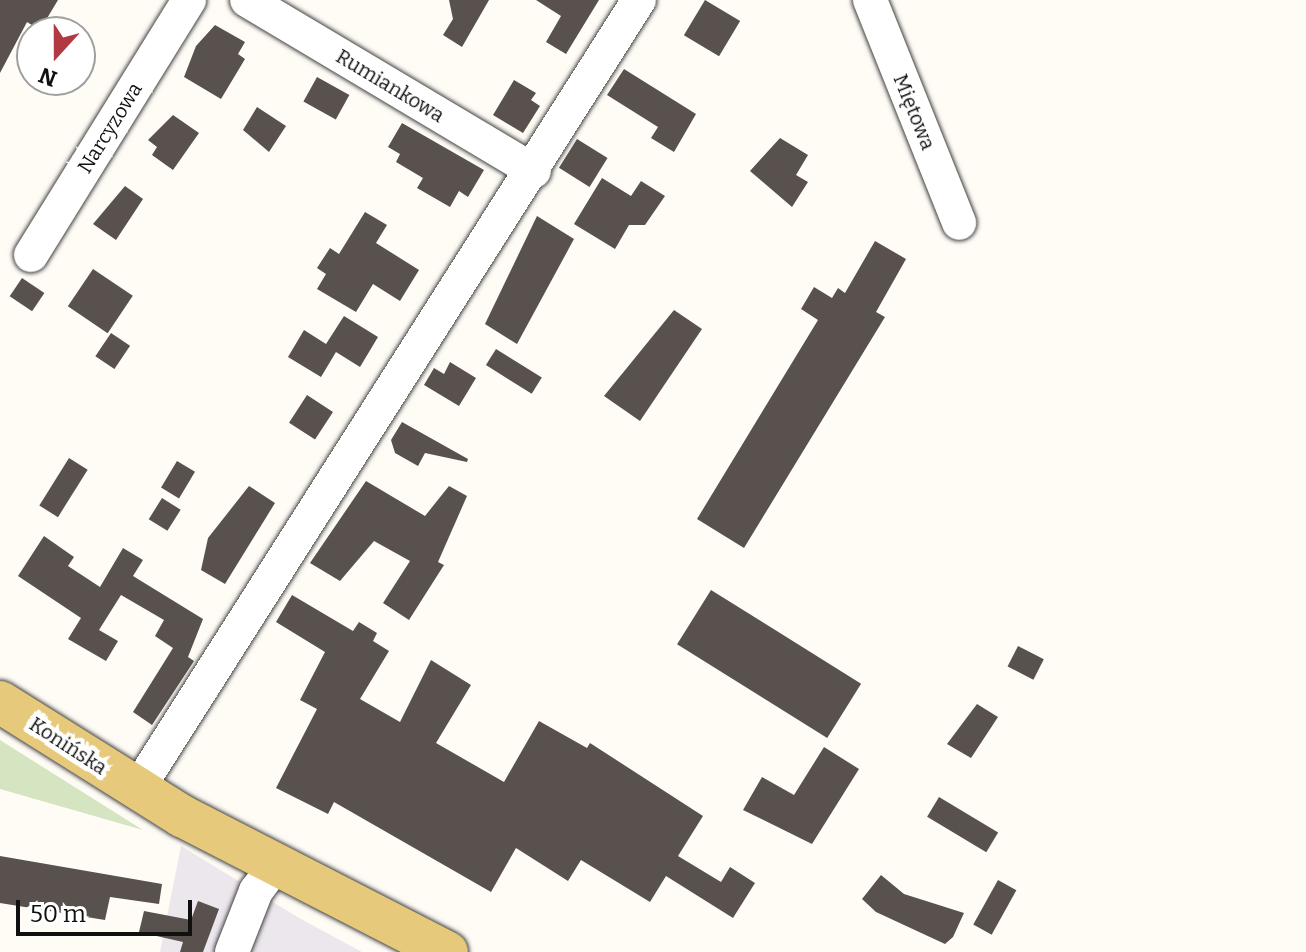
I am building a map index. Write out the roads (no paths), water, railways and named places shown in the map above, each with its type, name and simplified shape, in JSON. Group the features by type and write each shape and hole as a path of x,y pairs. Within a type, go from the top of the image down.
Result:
{"main road":[{"name":"Konińska","path":"0,702 137,790 275,866 447,952"}],"street":[{"name":"Narcyzowa","path":"31,255 189,0"},
{"name":"Rumiankowa","path":"247,0 534,171"},
{"path":"137,790 534,171 639,0"},
{"name":"Miętowa","path":"870,0 959,223"},
{"path":"232,952 256,891 275,866"}]}
